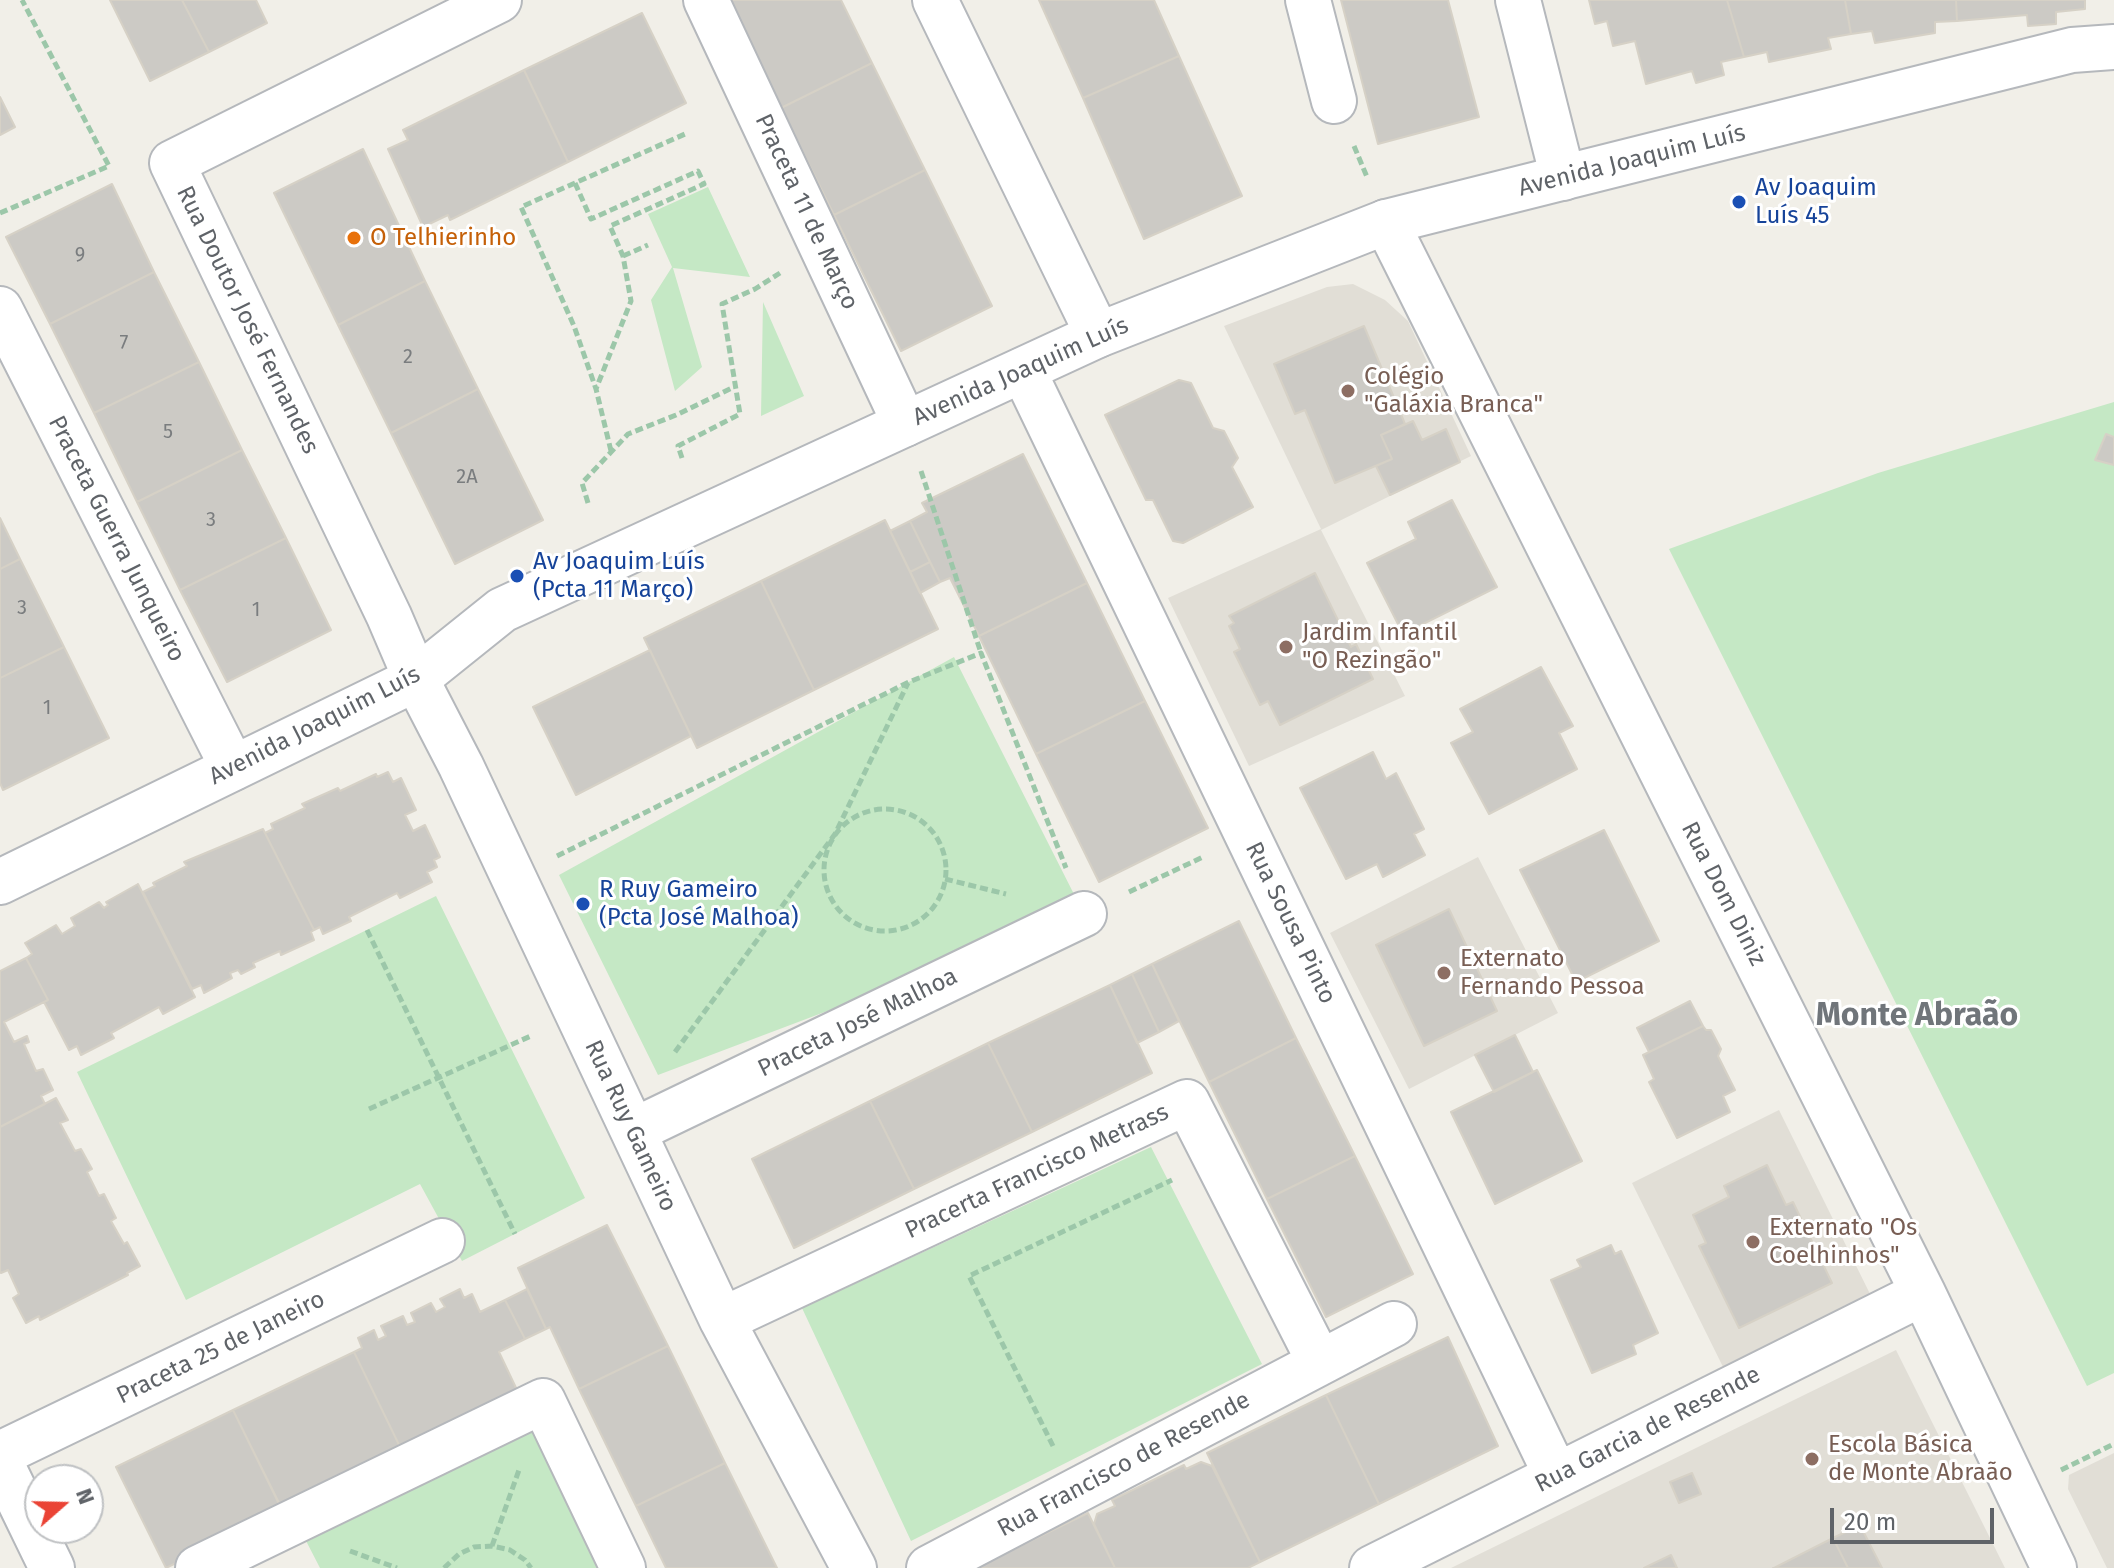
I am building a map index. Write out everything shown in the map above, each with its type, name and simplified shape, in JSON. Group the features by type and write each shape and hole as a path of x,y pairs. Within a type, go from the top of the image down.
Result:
{"street":[{"name":"Rua Doutor José Fernandes","path":"416,679 389,616 172,163 499,0"},
{"name":"Praceta 11 de Março","path":"706,0 905,424"},
{"path":"935,0 1098,335"},
{"path":"1308,0 1334,101"},
{"path":"1518,0 1563,178"},
{"name":"Avenida Joaquim Luís","path":"3,874 416,679 502,610 1098,335 1386,222 2072,50 2114,47"},
{"name":"Rua Dom Diniz","path":"1386,222 1923,1293 2054,1568"},
{"name":"Praceta Guerra Junqueiro","path":"0,309 233,768"},
{"name":"Rua Sousa Pinto","path":"1023,370 1556,1475"},
{"name":"Rua Ruy Gameiro","path":"416,679 722,1320 854,1568"},
{"name":"Praceta José Malhoa","path":"633,1131 1084,914"},
{"name":"Pracerta Francisco Metrass","path":"722,1320 1187,1102 1319,1361"},
{"name":"Praceta 25 de Janeiro","path":"0,1454 442,1241"},
{"name":"Rua Garcia de Resende","path":"1372,1568 1923,1293"},
{"path":"1319,1361 1394,1324"},
{"name":"Rua Francisco de Resende","path":"929,1568 1319,1361"},
{"path":"198,1568 543,1401 623,1568"},
{"path":"0,1461 10,1508 52,1568"}],"path":[{"path":"0,213 109,166 22,0"},
{"path":"1334,101 1386,222"},
{"path":"611,451 596,389 574,326 521,207 685,134"},
{"path":"575,183 591,219 698,171 704,184 610,226 623,256 631,301 596,389"},
{"path":"623,256 648,245"},
{"path":"682,458 678,446 740,414 722,304 784,271"},
{"path":"588,503 582,483 628,434 734,387"},
{"path":"905,424 981,653 1084,914 1248,836"},
{"path":"513,878 909,682 981,653"},
{"path":"667,1062 835,834 850,819 868,811 888,808 908,813 925,824 938,840 945,859 945,879 939,898 927,914 911,925 891,931 871,930 853,922 837,908 827,891 824,871 826,851 835,834 909,682"},
{"path":"367,930 515,1234"},
{"path":"369,1109 578,1015"},
{"path":"1055,1451 969,1276 1217,1159"},
{"path":"444,1568 459,1554 474,1547 492,1546 510,1550 531,1568"}],"shaded area":[{"path":"1353,284 1385,300 1408,321 1471,456 1321,530 1405,696 1249,766 1168,598 1321,529 1224,326 1327,287"},
{"name":"Externato Fernando Pessoa","path":"1478,857 1558,1013 1409,1089 1330,933"},
{"name":"Externato \"Os Coelhinhos\"","path":"1779,1110 1874,1302 1727,1375 1632,1183"},
{"name":"Escola Básica de Monte Abraão","path":"1896,1350 2005,1568 1451,1568"},
{"path":"2114,1453 2114,1568 2107,1568 2068,1489 2069,1475"}],"green space":[{"path":"708,187 750,277 673,268 702,367 675,391 651,300 672,267 648,214"},
{"path":"763,302 804,396 761,416"},
{"path":"2114,402 2114,1373 2087,1386 1669,549 1878,473"},
{"path":"954,657 1084,914 658,1075 559,875"},
{"path":"436,896 585,1198 462,1261 420,1184 186,1300 77,1072"},
{"path":"1151,1147 1262,1364 911,1541 802,1308"},
{"path":"531,1423 602,1568 320,1568 303,1535"}],"building":[{"path":"110,0 182,0 209,52 150,81"},
{"path":"182,0 256,0 267,23 209,52"},
{"path":"728,0 841,0 872,63 781,108"},
{"path":"1039,0 1154,0 1179,56 1083,98"},
{"path":"1341,0 1448,0 1479,117 1378,144"},
{"path":"1589,0 1727,0 1744,57 1721,62 1724,75 1696,83 1692,71 1646,84 1635,41 1613,46 1607,21 1595,24"},
{"path":"1727,0 1845,0 1851,34 1828,38 1831,49 1769,62 1767,52 1744,57"},
{"path":"1845,0 1956,0 1957,21 1935,22 1935,33 1875,43 1872,31 1851,34"},
{"path":"1956,0 2085,0 2085,9 2056,12 2056,24 2028,26 2027,15 1957,21"},
{"path":"642,13 686,103 568,162 524,70"},
{"path":"1179,56 1242,196 1144,239 1083,98"},
{"path":"872,63 925,170 834,215 781,108"},
{"path":"524,70 568,162 450,220 448,215 423,227 388,149 408,140 403,130"},
{"path":"0,97 15,127 0,135"},
{"path":"363,149 425,281 338,325 274,193"},
{"path":"925,170 992,306 901,351 834,215"},
{"path":"112,184 154,272 50,324 6,237"},
{"path":"154,272 199,362 94,413 50,324"},
{"path":"425,281 478,389 391,433 338,325"},
{"path":"1364,326 1405,424 1381,435 1392,459 1335,483 1305,410 1295,414 1274,364"},
{"path":"199,362 242,450 137,502 94,413"},
{"path":"1179,380 1191,383 1213,428 1224,431 1238,458 1232,467 1253,507 1183,543 1173,541 1153,500 1146,500 1105,415"},
{"path":"478,389 543,520 455,564 391,433"},
{"path":"1413,421 1422,440 1446,429 1460,462 1390,495 1376,466 1392,459 1381,435"},
{"path":"2106,434 2114,437 2114,465 2095,460"},
{"path":"242,450 286,538 180,590 137,502"},
{"path":"1023,454 1087,583 979,636 950,578 940,582 910,521 927,512 922,503"},
{"path":"1452,500 1497,587 1403,634 1367,563 1416,539 1408,522"},
{"path":"0,518 20,559 0,569"},
{"path":"885,520 938,629 814,690 761,581"},
{"path":"910,521 930,562 910,572 890,531"},
{"path":"286,538 331,630 227,682 180,590"},
{"path":"20,559 64,647 0,678 0,569"},
{"path":"930,562 940,582 920,593 910,572"},
{"path":"1315,573 1351,647 1356,644 1373,679 1280,725 1268,701 1260,705 1234,652 1240,649 1229,626 1234,623 1229,616"},
{"path":"761,581 814,690 697,748 644,638"},
{"path":"1087,583 1145,701 1036,754 979,636"},
{"path":"64,647 109,738 3,790 0,783 0,678"},
{"path":"650,650 691,736 576,795 533,707"},
{"path":"1541,667 1573,726 1559,733 1577,769 1489,814 1451,743 1473,732 1460,709"},
{"path":"1145,701 1208,828 1099,882 1036,754"},
{"path":"1373,752 1386,779 1396,773 1424,829 1414,834 1425,855 1383,877 1377,864 1346,879 1300,788"},
{"path":"388,772 393,782 401,778 416,810 405,815 413,831 425,825 440,857 434,860 437,867 427,872 432,882 400,898 397,893 323,934 320,927 314,930 265,833 273,829 271,824 305,808 302,804 338,788 340,791 376,774 377,777"},
{"path":"263,829 314,930 311,932 314,940 253,963 255,967 241,974 238,970 230,973 232,978 204,993 201,985 192,989 143,892 155,886 153,883 187,866 184,862"},
{"path":"1604,830 1659,941 1576,982 1520,870"},
{"path":"138,884 195,997 163,1014 159,1007 111,1033 114,1038 81,1055 77,1046 69,1050 44,1002 48,1000 26,958 32,954 25,943 56,925 62,934 75,926 71,918 99,902 104,908 108,905 106,902"},
{"path":"1449,909 1497,1011 1424,1046 1376,945"},
{"path":"1239,921 1296,1038 1209,1082 1152,964"},
{"path":"26,958 48,1000 4,1022 14,1042 27,1036 29,1042 24,1044 36,1071 43,1069 53,1090 41,1096 45,1104 0,1127 0,971"},
{"path":"1152,964 1179,1021 1159,1032 1132,974"},
{"path":"1132,974 1159,1032 1137,1043 1110,985"},
{"path":"1110,985 1152,1073 1032,1132 988,1043"},
{"path":"1690,1001 1703,1026 1649,1052 1637,1028"},
{"path":"1703,1026 1711,1030 1721,1049 1718,1056 1735,1090 1723,1096 1730,1112 1677,1138 1649,1082 1654,1079 1643,1055"},
{"path":"1515,1035 1533,1072 1494,1092 1475,1055"},
{"path":"1296,1038 1355,1156 1267,1199 1209,1082"},
{"path":"988,1043 1032,1132 914,1189 870,1101"},
{"path":"1537,1070 1582,1161 1495,1204 1451,1112"},
{"path":"56,1098 68,1120 60,1123 75,1151 81,1149 92,1169 87,1172 99,1196 104,1194 116,1218 111,1221 140,1266 40,1320 39,1316 26,1323 13,1298 19,1294 8,1270 0,1271 0,1127"},
{"path":"870,1101 914,1189 794,1248 752,1159"},
{"path":"1355,1156 1413,1274 1326,1317 1267,1199"},
{"path":"1767,1165 1786,1205 1793,1202 1832,1283 1739,1328 1699,1246 1706,1243 1693,1215 1729,1197 1724,1186"},
{"path":"607,1225 668,1346 579,1389 550,1327 546,1329 518,1268"},
{"path":"1611,1245 1615,1254 1621,1251 1658,1333 1633,1345 1636,1354 1592,1373 1551,1280 1581,1267 1577,1260"},
{"path":"460,1289 464,1298 472,1294 480,1312 505,1300 525,1339 499,1352 518,1392 402,1451 354,1352 362,1348 358,1338 374,1330 378,1340 386,1336 381,1326 403,1316 407,1325 415,1322 411,1313 431,1303 436,1312 445,1307 440,1299"},
{"path":"527,1289 546,1329 525,1339 505,1300"},
{"path":"1448,1337 1498,1446 1379,1504 1326,1395"},
{"path":"668,1346 725,1463 636,1506 579,1389"},
{"path":"354,1352 402,1451 281,1508 233,1410"},
{"path":"1326,1395 1379,1504 1260,1562 1207,1453"},
{"path":"233,1410 283,1511 166,1568 116,1467"},
{"path":"1201,1462 1212,1466 1260,1562 1248,1568 1115,1568 1094,1524 1097,1514 1115,1506 1112,1500 1184,1465 1186,1469"},
{"path":"725,1463 777,1568 666,1568 636,1506"},
{"path":"1692,1473 1701,1494 1679,1503 1670,1482"},
{"path":"1088,1513 1115,1568 982,1568 981,1565"},
{"path":"1860,1525 1882,1568 1848,1568 1833,1538"},
{"path":"1833,1538 1848,1568 1774,1568"},
{"path":"1671,1555 1677,1568 1644,1568"}],"place":[{"name":"Av Joaquim Luís 45","path":"1739,202"},
{"name":"O Telhierinho","path":"354,238"},
{"name":"Colégio \"Galáxia Branca\"","path":"1348,391"},
{"name":"Av Joaquim Luís (Pcta 11 Março)","path":"517,576"},
{"name":"Jardim Infantil \"O Rezingão\"","path":"1286,647"},
{"name":"R Ruy Gameiro (Pcta José Malhoa)","path":"583,904"},
{"name":"Externato Fernando Pessoa","path":"1444,973"},
{"name":"Externato \"Os Coelhinhos\"","path":"1753,1242"},
{"name":"Escola Básica de Monte Abraão","path":"1812,1459"}],"district":[{"name":"Monte Abraão","path":"1917,1016"}]}
